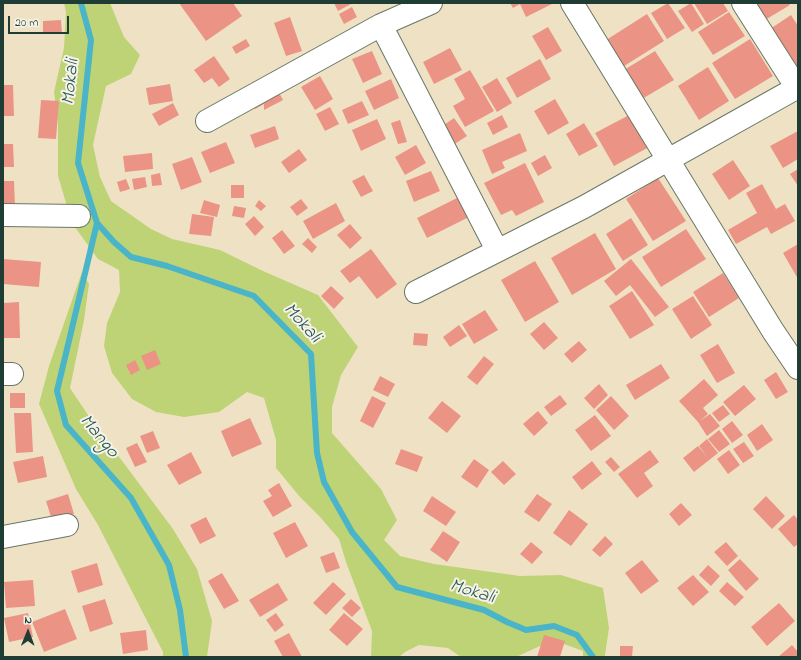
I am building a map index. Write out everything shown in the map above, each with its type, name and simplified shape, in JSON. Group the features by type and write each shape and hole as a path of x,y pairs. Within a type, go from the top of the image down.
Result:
{"street":[{"path":"207,121 381,25 431,3"},
{"path":"572,3 773,331 798,368"},
{"path":"416,292 584,207 798,88 743,3"},
{"path":"381,25 497,250"},
{"path":"3,215 79,216"},
{"path":"3,537 67,525"}],"green space":[{"path":"64,3 110,3 124,37 140,55 131,74 106,86 93,145 100,177 111,201 151,229 172,239 220,250 318,295 358,347 341,375 332,407 332,433 381,489 397,520 384,540 400,556 434,564 520,576 561,575 603,588 609,628 605,657 583,657 583,651 553,640 516,657 461,657 448,648 419,645 405,652 399,657 371,657 372,631 339,539 300,497 276,468 276,440 264,398 247,392 219,412 184,417 156,412 132,399 112,373 104,346 107,323 120,292 119,270 98,259 72,223 58,176 58,123 54,92 64,48 66,12"},
{"path":"82,272 89,284 84,320 70,388 90,418 173,529 197,569 212,621 207,657 163,657 163,652 98,525 76,489 39,404 49,366"}],"building":[{"path":"179,3 233,3 242,16 206,41"},
{"path":"334,3 353,3 338,11"},
{"path":"510,3 554,3 526,17 520,4 513,8"},
{"path":"668,3 685,28 667,39 651,13"},
{"path":"691,3 704,24 692,32 678,11"},
{"path":"694,3 723,3 728,11 707,24"},
{"path":"754,3 788,3 790,5 765,20"},
{"path":"352,7 357,17 344,24 339,14"},
{"path":"729,12 745,36 713,55 698,32"},
{"path":"647,14 664,41 621,68 603,42"},
{"path":"791,15 798,26 798,66 795,67 770,29"},
{"path":"290,17 302,51 286,56 274,23"},
{"path":"61,20 62,34 43,34 43,21"},
{"path":"548,27 562,51 546,60 532,36"},
{"path":"246,39 250,46 236,54 232,47"},
{"path":"750,39 773,76 735,99 712,63"},
{"path":"450,48 462,70 434,84 423,62"},
{"path":"372,51 382,74 363,83 352,59"},
{"path":"655,51 674,80 642,99 624,70"},
{"path":"214,56 230,79 219,87 212,78 204,83 194,70"},
{"path":"540,59 551,79 517,98 506,78"},
{"path":"708,67 729,101 699,120 678,86"},
{"path":"470,70 494,111 465,127 453,106 465,99 454,79"},
{"path":"320,76 333,99 315,110 301,87"},
{"path":"497,78 512,103 497,112 482,87"},
{"path":"391,79 399,98 374,110 365,91"},
{"path":"170,84 173,101 149,105 146,88"},
{"path":"3,85 13,85 14,116 3,116"},
{"path":"276,87 283,100 264,110 264,104 255,109 250,100"},
{"path":"555,99 569,123 548,135 534,111"},
{"path":"41,100 59,101 56,139 38,138"},
{"path":"362,101 369,115 348,124 342,110"},
{"path":"173,103 179,115 159,126 152,114"},
{"path":"330,107 339,124 325,131 316,114"},
{"path":"633,113 651,146 614,166 595,133"},
{"path":"502,115 508,127 493,135 487,123"},
{"path":"454,118 467,136 453,145 441,127"},
{"path":"377,119 386,139 361,151 352,130"},
{"path":"400,120 407,142 398,144 391,123"},
{"path":"584,123 598,146 579,156 566,134"},
{"path":"275,126 279,139 255,148 250,135"},
{"path":"798,131 798,159 783,168 770,146"},
{"path":"520,133 527,151 502,162 505,168 492,174 482,150"},
{"path":"226,142 235,163 210,173 201,152"},
{"path":"3,144 13,144 14,167 3,167"},
{"path":"416,145 426,163 405,175 395,157"},
{"path":"299,149 307,160 289,173 281,162"},
{"path":"152,153 153,169 125,172 123,156"},
{"path":"545,155 552,168 538,176 531,163"},
{"path":"192,157 202,182 181,190 172,164"},
{"path":"733,160 750,186 729,200 712,174"},
{"path":"525,163 544,202 516,216 512,210 501,215 484,183"},
{"path":"798,169 798,186 790,174"},
{"path":"431,171 440,191 414,202 406,181"},
{"path":"160,173 162,185 152,186 151,175"},
{"path":"364,175 373,191 361,197 352,181"},
{"path":"145,177 147,187 134,190 132,179"},
{"path":"658,178 686,221 653,241 626,199"},
{"path":"126,179 130,189 120,192 117,182"},
{"path":"3,181 14,181 15,207 3,207"},
{"path":"762,184 776,209 785,204 795,221 771,234 767,227 736,244 728,230 757,213 746,193"},
{"path":"231,185 244,185 244,198 231,198"},
{"path":"461,196 471,216 427,238 417,218"},
{"path":"301,199 308,208 297,216 290,207"},
{"path":"204,200 220,205 217,217 200,213"},
{"path":"259,200 266,206 261,211 255,206"},
{"path":"336,203 345,221 313,239 303,221"},
{"path":"234,206 246,208 244,218 232,216"},
{"path":"192,214 214,217 211,236 189,234"},
{"path":"254,216 264,227 255,236 245,224"},
{"path":"631,218 648,245 623,261 606,234"},
{"path":"350,224 362,238 350,249 337,235"},
{"path":"686,229 706,259 661,287 642,257"},
{"path":"282,230 295,246 284,254 272,238"},
{"path":"595,233 616,269 572,295 551,258"},
{"path":"308,238 317,247 312,253 302,244"},
{"path":"798,244 798,279 783,253"},
{"path":"371,249 397,284 377,299 359,276 350,283 340,271"},
{"path":"3,259 41,262 39,287 3,284"},
{"path":"631,259 669,307 655,317 630,285 616,296 604,281"},
{"path":"535,261 559,302 525,322 501,280"},
{"path":"723,273 739,298 709,317 693,292"},
{"path":"331,286 344,298 334,309 321,296"},
{"path":"632,291 654,325 630,339 609,306"},
{"path":"693,296 712,325 691,339 672,309"},
{"path":"19,302 20,338 3,338 3,303"},
{"path":"485,310 498,330 474,344 462,324"},
{"path":"544,322 558,338 544,350 530,334"},
{"path":"459,325 467,336 450,347 443,337"},
{"path":"414,333 428,334 427,346 413,345"},
{"path":"579,341 587,350 572,363 564,354"},
{"path":"718,344 735,373 717,383 700,355"},
{"path":"155,350 161,364 147,370 141,356"},
{"path":"484,356 494,364 477,385 467,377"},
{"path":"135,360 140,370 131,375 126,365"},
{"path":"661,364 670,378 635,400 626,385"},
{"path":"776,372 788,392 776,399 764,380"},
{"path":"380,376 395,384 388,397 373,390"},
{"path":"704,379 718,395 703,408 708,414 700,421 710,414 720,426 707,436 698,422 679,401"},
{"path":"599,384 608,395 594,409 584,398"},
{"path":"744,385 756,399 735,416 723,402"},
{"path":"10,393 25,393 25,408 10,408"},
{"path":"560,395 567,404 551,416 544,407"},
{"path":"372,396 386,403 373,428 360,421"},
{"path":"611,396 629,416 614,430 596,410"},
{"path":"442,401 461,416 447,433 428,418"},
{"path":"723,405 730,414 719,422 712,413"},
{"path":"538,411 548,423 534,436 523,424"},
{"path":"14,413 31,413 33,452 16,453"},
{"path":"595,415 611,436 591,451 575,430"},
{"path":"250,418 262,444 232,457 221,431"},
{"path":"732,421 743,435 732,443 722,429"},
{"path":"762,424 773,440 757,451 747,435"},
{"path":"719,430 730,444 719,452 708,439"},
{"path":"153,431 160,448 147,453 140,436"},
{"path":"707,439 718,453 694,472 683,458 698,446 707,457 699,446"},
{"path":"744,442 754,456 743,463 733,449"},
{"path":"137,443 147,462 135,467 126,448"},
{"path":"401,449 423,457 417,472 395,464"},
{"path":"650,450 659,462 644,473 653,486 637,498 618,474"},
{"path":"729,450 740,465 728,474 717,459"},
{"path":"191,452 202,473 179,485 167,465"},
{"path":"43,456 47,477 18,483 13,462"},
{"path":"611,457 620,467 614,472 605,462"},
{"path":"474,459 489,470 477,488 461,477"},
{"path":"503,461 516,474 504,485 491,472"},
{"path":"592,461 602,474 582,490 572,477"},
{"path":"279,483 292,506 273,517 263,501 272,496 268,490"},
{"path":"68,494 74,514 52,520 46,501"},
{"path":"537,494 552,504 539,522 524,512"},
{"path":"432,496 456,512 446,526 423,511"},
{"path":"766,496 785,516 772,529 753,509"},
{"path":"681,503 692,515 679,526 669,514"},
{"path":"569,510 588,524 571,546 553,533"},
{"path":"794,515 798,520 798,544 794,547 778,529"},
{"path":"206,517 216,536 200,544 190,525"},
{"path":"295,522 308,546 286,558 273,533"},
{"path":"443,531 460,542 447,562 430,550"},
{"path":"605,536 613,544 600,557 592,550"},
{"path":"531,542 543,552 532,564 520,554"},
{"path":"726,542 738,556 727,566 714,552"},
{"path":"334,552 340,568 326,573 320,557"},
{"path":"740,559 759,579 746,591 728,570"},
{"path":"642,560 659,581 641,594 625,573"},
{"path":"97,563 103,585 78,593 71,571"},
{"path":"708,565 720,576 711,586 699,575"},
{"path":"222,573 239,601 224,609 208,581"},
{"path":"693,575 709,592 693,606 677,588"},
{"path":"33,580 35,606 6,608 4,582"},
{"path":"333,582 346,594 326,615 313,603"},
{"path":"727,582 744,597 735,606 719,591"},
{"path":"278,583 288,600 260,617 249,600"},
{"path":"105,599 113,624 90,632 82,606"},
{"path":"351,599 361,608 352,617 342,608"},
{"path":"779,603 795,621 767,646 751,627"},
{"path":"65,609 77,639 44,652 32,622"},
{"path":"28,613 33,637 9,642 4,618"},
{"path":"276,613 284,625 275,632 266,620"},
{"path":"344,613 363,629 347,646 329,630"},
{"path":"146,630 148,650 123,654 120,633"},
{"path":"289,633 302,657 283,657 274,641"},
{"path":"544,635 565,641 560,657 537,657"},
{"path":"792,645 798,652 798,657 778,657"},
{"path":"620,646 633,646 632,657 620,657"}],"waterway":[{"name":"Mokali","path":"81,3 91,40 78,163 97,223 114,242 131,257 167,266 254,296 311,354 317,453 324,482 352,532 397,587 484,610 526,630 554,626 577,635 593,657"},
{"name":"Mango","path":"97,223 57,391 66,425 131,498 169,565 180,610 186,657"}]}
